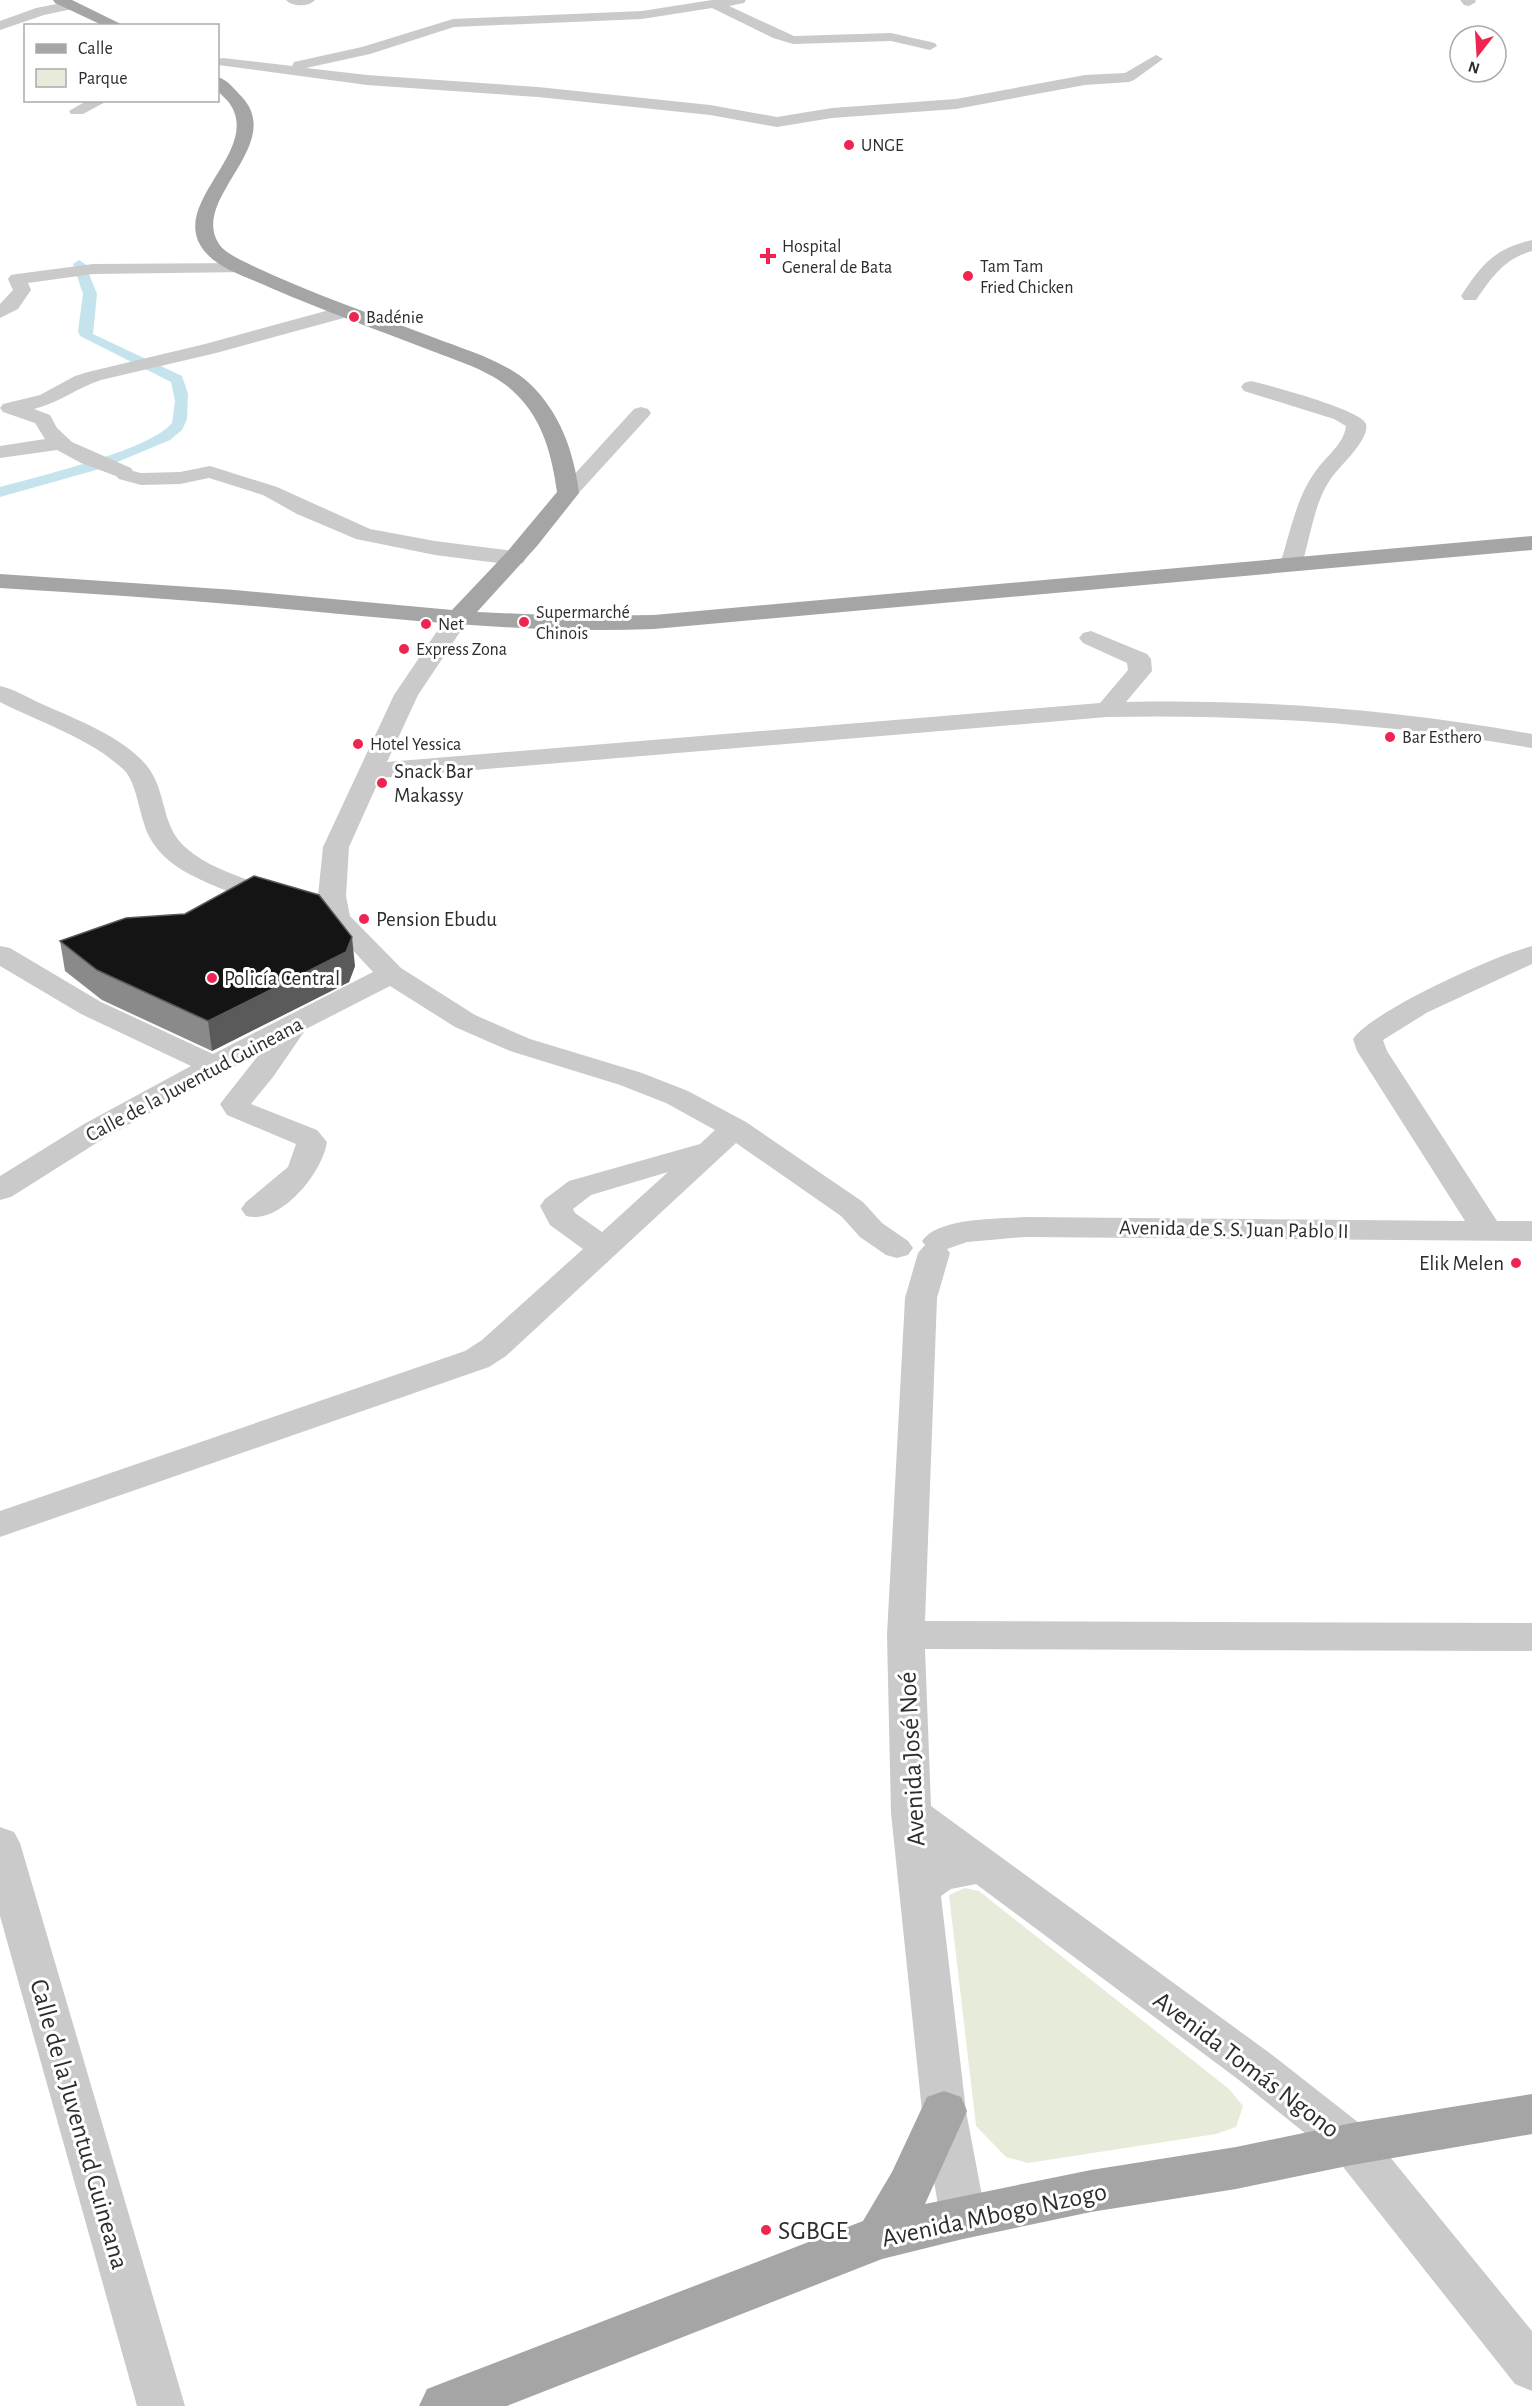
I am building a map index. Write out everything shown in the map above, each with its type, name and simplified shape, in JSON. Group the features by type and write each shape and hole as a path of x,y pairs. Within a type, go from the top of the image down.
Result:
{"main road":[{"path":"64,2 114,24"},
{"path":"234,84 237,102 246,124 243,141 204,219 204,231 210,246 242,268 344,312 492,369 522,386 546,418 562,453 568,493 515,558 458,617"},
{"path":"0,581 567,624 654,622 1532,543"},
{"path":"880,2237 909,2187 944,2111"},
{"name":"Avenida Mbogo Nzogo","path":"445,2406 880,2237 963,2217 1091,2191 1236,2168 1353,2144 1532,2114"}],"street":[{"path":"293,0 308,0"},
{"path":"234,84 280,70 365,51 444,25 526,19 642,15 739,0"},
{"path":"24,3 64,2"},
{"path":"0,26 64,2"},
{"path":"516,3 526,19"},
{"path":"716,4 778,35 793,40 891,37 930,46"},
{"path":"224,62 367,80 538,92 710,110 777,122 832,113 956,104 1085,80 1130,77 1156,59"},
{"path":"76,111 97,102"},
{"path":"1470,296 1492,263 1532,245"},
{"path":"9,277 93,270 242,268"},
{"path":"0,312 11,304 22,291 9,277"},
{"path":"7,409 46,400 82,380 242,341 344,312"},
{"path":"1251,387 1341,415 1356,423 1357,429 1354,437 1322,477 1313,493 1291,564"},
{"path":"7,409 43,418 47,431 85,458 106,464 126,475 141,479 180,478 210,472 270,491 295,502 305,510 364,534 435,548 515,558"},
{"path":"568,493 641,413"},
{"path":"0,452 62,442"},
{"path":"319,912 332,896 336,847 389,729 406,695 458,617"},
{"path":"1091,638 1139,659 1141,665 1140,671 1107,710"},
{"path":"0,693 85,734 133,765 141,775 155,823 165,844 188,862 210,874 319,912 391,974 465,1022 520,1045 631,1079 677,1097 724,1139 852,1209 871,1230 916,1245"},
{"path":"372,771 1107,710 1167,708 1284,713 1434,725 1532,741"},
{"path":"0,954 91,1008 212,1065"},
{"path":"1488,1232 1372,1051 1368,1039 1372,1032 1395,1018 1532,954"},
{"name":"Calle de la Juventud Guineana","path":"0,1190 119,1116 212,1065 391,974"},
{"path":"257,1209 297,1178 311,1154 312,1142 306,1136 238,1109 235,1104 263,1071 296,1023"},
{"path":"0,1524 477,1359 494,1348 724,1139"},
{"path":"605,1249 561,1218 555,1206 580,1188 724,1139"},
{"name":"Avenida de S. S. Juan Pablo II","path":"916,1245 962,1232 1024,1227 1532,1231"},
{"name":"Avenida José Noé","path":"916,1245 921,1298 906,1635 911,1813 944,2111 963,2217"},
{"path":"906,1635 1532,1637"},
{"name":"Avenida Tomás Ngono","path":"911,1813 1255,2067 1353,2144 1532,2368"},
{"name":"Calle de la Juventud Guineana","path":"0,1843 161,2406"},
{"path":"920,1889 940,1874 983,1866"}],"green space":[{"path":"965,1888 979,1891 1229,2089 1243,2106 1236,2127 1216,2134 1028,2163 1006,2157 976,2126 949,1895"}],"building":[{"name":"Policía Central","path":"254,876 319,895 352,937 346,952 208,1021 97,970 60,941 126,918 185,914"}],"waterway":[{"path":"0,492 98,465 165,437 179,423 182,401 177,379 87,336 85,331 90,294 79,264"}],"place":[{"name":"UNGE","path":"849,145"},
{"name":"Hospital General de Bata","path":"768,256"},
{"name":"Tam Tam Fried Chicken","path":"968,276"},
{"name":"Badénie","path":"354,317"},
{"name":"Supermarché Chinois","path":"524,622"},
{"name":"Net","path":"426,624"},
{"name":"Express Zona","path":"404,649"},
{"name":"Bar Esthero","path":"1390,737"},
{"name":"Hotel Yessica","path":"358,744"},
{"name":"Snack Bar Makassy","path":"382,783"},
{"name":"Pension Ebudu","path":"364,919"},
{"name":"Policía Central","path":"212,978"},
{"name":"Elik Melen","path":"1516,1263"},
{"name":"SGBGE","path":"766,2230"}]}
